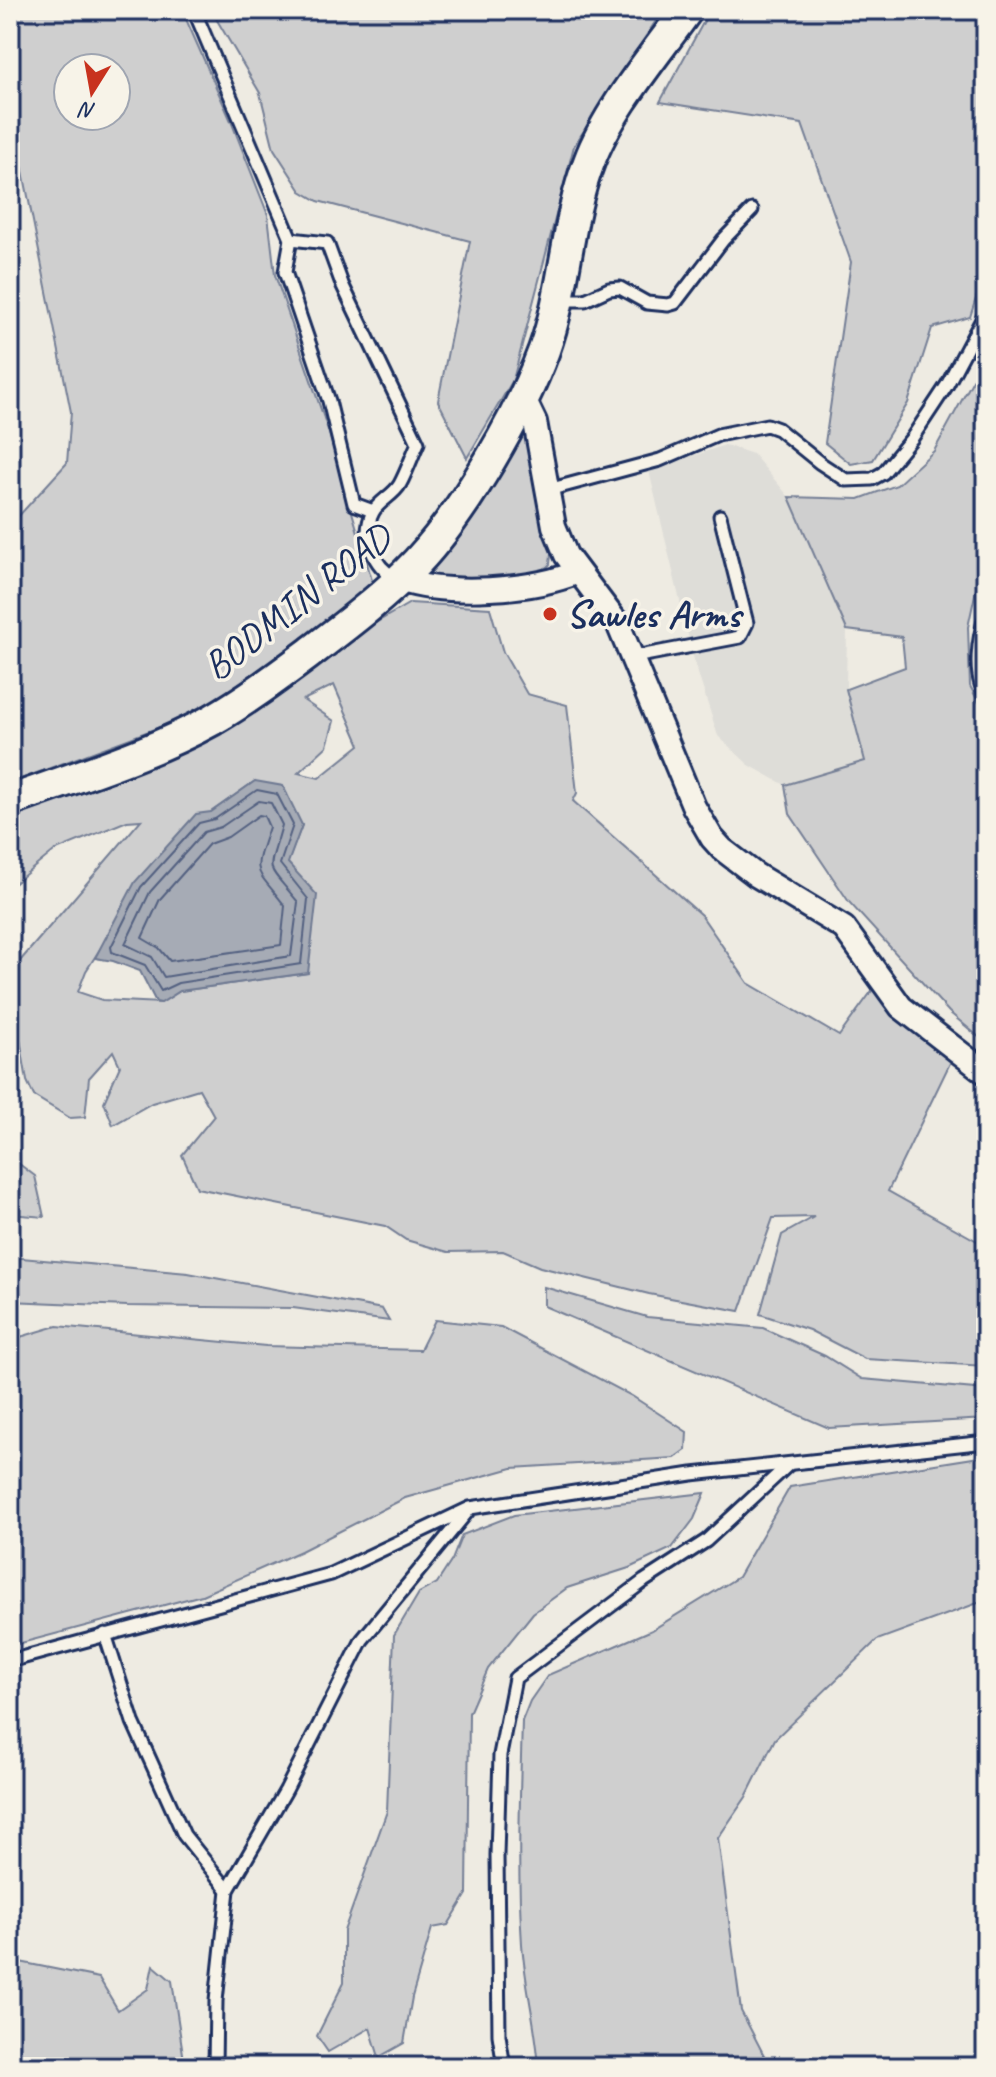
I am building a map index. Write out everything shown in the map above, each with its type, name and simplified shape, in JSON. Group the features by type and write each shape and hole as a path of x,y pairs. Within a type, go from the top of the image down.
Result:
{"main road":[{"name":"BODMIN ROAD","path":"10,801 164,743 212,720 309,653 400,580 419,560 453,516 523,397 544,348 559,300 581,186 589,161 610,121 687,10"}],"street":[{"path":"523,397 535,422 560,543 578,572 608,608 634,657 694,807 712,838 756,875 844,928 901,1007 986,1073"},
{"path":"400,580 433,587 503,588 544,584 578,572"}],"lane":[{"path":"194,10 291,239 285,272 329,401 354,504 373,511"},
{"path":"559,300 585,300 609,289 620,288 647,303 675,303 723,240 752,210"},
{"path":"291,239 327,243 342,284 418,443 399,487 373,511 370,531 374,560 386,574 400,580"},
{"path":"548,490 660,460 718,435 767,425 778,429 846,480 872,479 883,473 912,438 947,385 986,312"},
{"path":"634,657 740,637 747,623 720,516"},
{"path":"986,615 980,631 979,684 986,696"},
{"path":"10,1661 331,1574 470,1508 692,1474 986,1442"},
{"path":"504,2067 499,2035 497,1841 500,1755 515,1678 644,1581 706,1541 788,1464"},
{"path":"215,2067 216,2001 228,1890 286,1790 362,1640 470,1508"},
{"path":"105,1634 133,1722 184,1835 228,1890"}],"shaded area":[{"path":"10,10 182,10 268,215 275,275 328,430 374,587 200,712 10,783 10,522 67,463 71,412 10,106"},
{"path":"211,10 663,10 574,146 513,380 467,458 438,401 470,241 318,201 301,191 274,149 260,93"},
{"path":"710,10 986,10 986,267 970,317 932,328 908,403 873,460 851,464 825,443 851,262 802,124 660,102"},
{"path":"974,378 986,383 986,586 976,590 968,627 970,686 986,716 986,1043 949,1012 849,902 790,814 785,785 865,761 846,689 905,667 902,637 847,630 789,497 859,499 897,485 934,451"},
{"path":"531,412 554,526 550,564 541,571 514,577 426,574"},
{"path":"725,445 753,454 789,497 847,630 846,689 865,761 785,785 749,765 718,736 695,664 649,471"},
{"path":"410,603 490,608 503,652 527,694 567,705 577,793 573,801 701,915 748,983 839,1036 874,988 951,1061 888,1191 986,1246 986,1366 865,1359 809,1330 760,1314 782,1235 814,1217 773,1218 740,1311 649,1294 540,1267 503,1251 448,1252 406,1240 385,1226 197,1188 182,1155 214,1116 199,1089 152,1103 113,1125 104,1102 120,1066 113,1051 89,1078 85,1117 70,1118 34,1096 27,1081 16,1015 20,961 141,820 127,821 54,851 10,887 10,812 281,686","holes":["334,685 360,745 319,778 298,773 327,746 334,721 303,700","255,781 302,825 287,864 308,973 180,991 161,1003 102,1000 78,992 86,971 111,932 211,812"]},
{"path":"10,1157 35,1176 44,1217 10,1214"},
{"path":"10,1257 188,1273 382,1309 389,1321 293,1308 10,1301"},
{"path":"544,1287 647,1317 763,1328 825,1356 862,1379 986,1390 986,1419 829,1428 544,1306"},
{"path":"435,1320 501,1327 632,1396 687,1432 686,1450 675,1458 512,1468 405,1498 301,1551 202,1595 10,1646 10,1340 57,1326 266,1346 420,1350"},
{"path":"986,1456 986,1600 877,1640 775,1739 746,1797 718,1838 741,2011 768,2067 539,2067 522,1944 520,1804 522,1721 530,1701 548,1675 652,1630 738,1577 790,1487"},
{"path":"705,1493 694,1519 672,1548 629,1568 567,1588 533,1613 488,1669 469,1713 467,1894 448,1925 432,1928 412,1997 404,2043 379,2057 370,2028 328,2052 317,2036 344,1982 344,1931 387,1811 394,1635 419,1593 437,1583 452,1560 462,1535 514,1515"},
{"path":"10,1960 99,1978 118,2010 148,1989 153,1965 172,1981 185,2067 10,2067"}],"water":[{"path":"255,781 283,786 302,825 288,863 317,895 308,973 180,991 161,1003 156,1002 140,971 95,958 135,882 196,814 211,812"}],"place":[{"name":"Sawles Arms","path":"550,614"}]}
